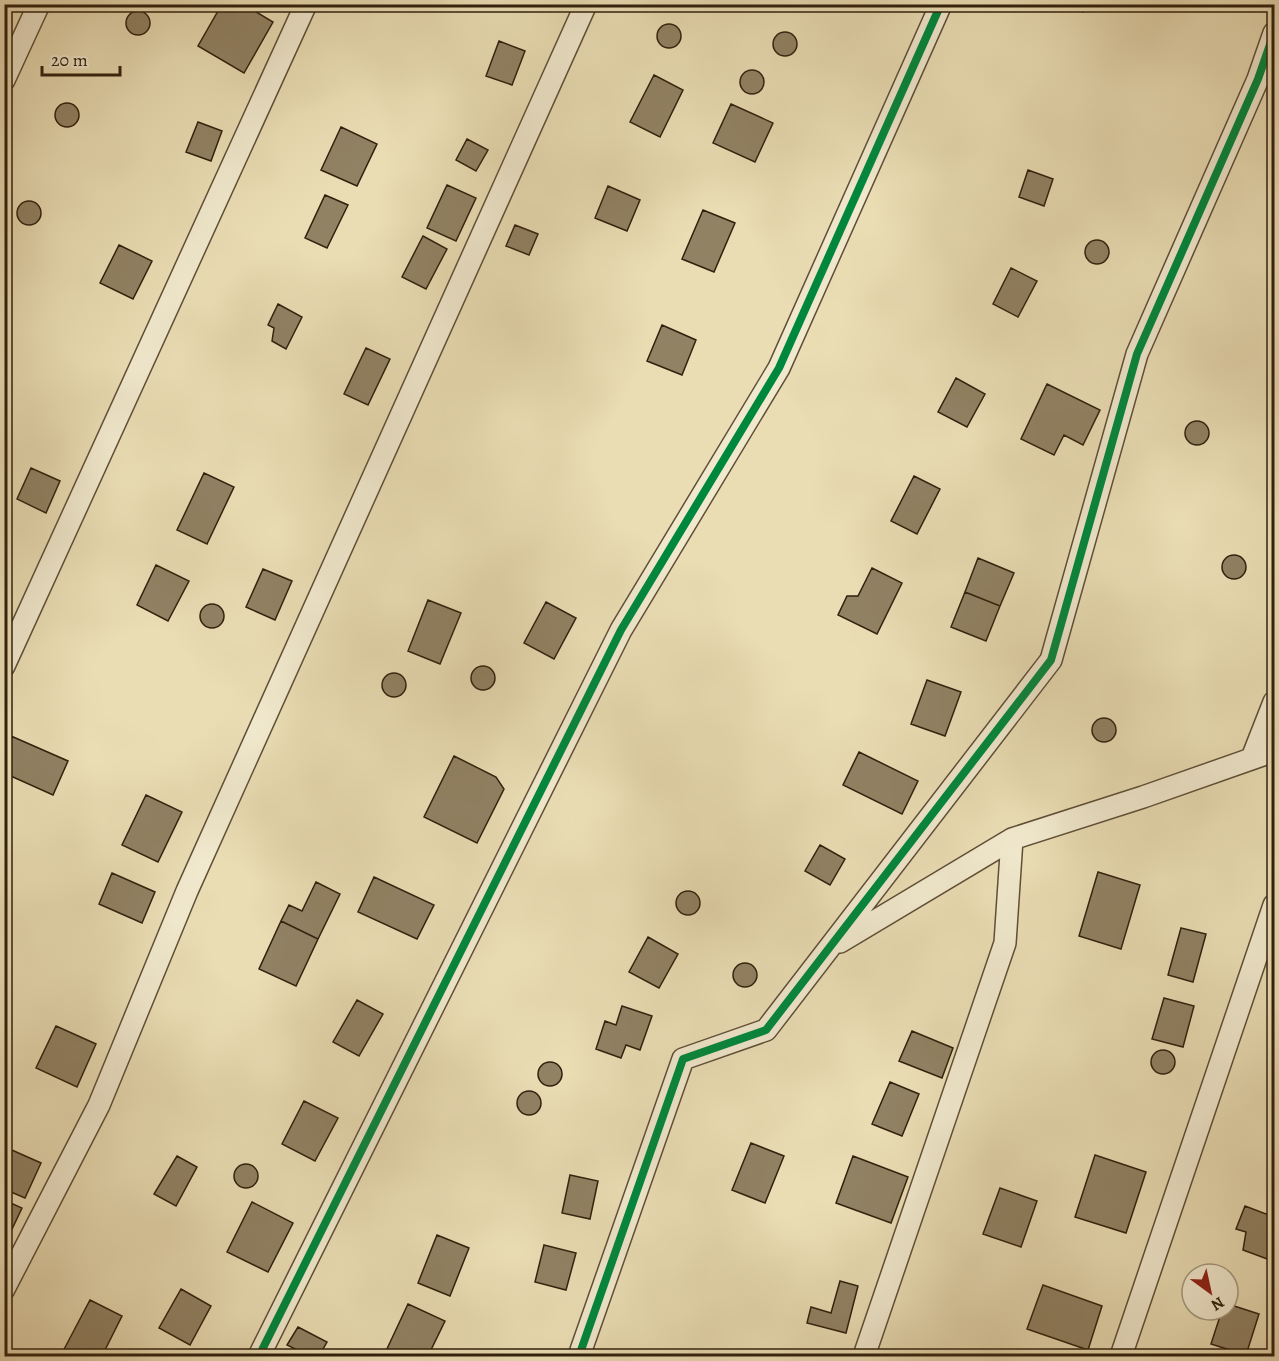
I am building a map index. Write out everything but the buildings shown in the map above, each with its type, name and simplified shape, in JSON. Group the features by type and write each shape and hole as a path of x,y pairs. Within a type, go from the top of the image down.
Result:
{"street":[{"path":"4,80 39,4"},
{"path":"4,666 306,4"},
{"path":"4,1288 99,1105 192,880 586,4"},
{"path":"259,1356 621,630 779,368 941,4"},
{"path":"579,1356 683,1059 766,1030 1051,660 1137,354 1258,79 1275,33"},
{"path":"1252,758 1275,702"},
{"path":"829,948 1012,838 1143,797 1275,751"},
{"path":"864,1356 1005,942 1012,838"},
{"path":"1121,1356 1275,905"}],"cycle path":[{"path":"259,1356 621,630 779,368 941,4"},
{"path":"579,1356 683,1059 766,1030 1051,660 1137,354 1258,79 1274,33"}]}
